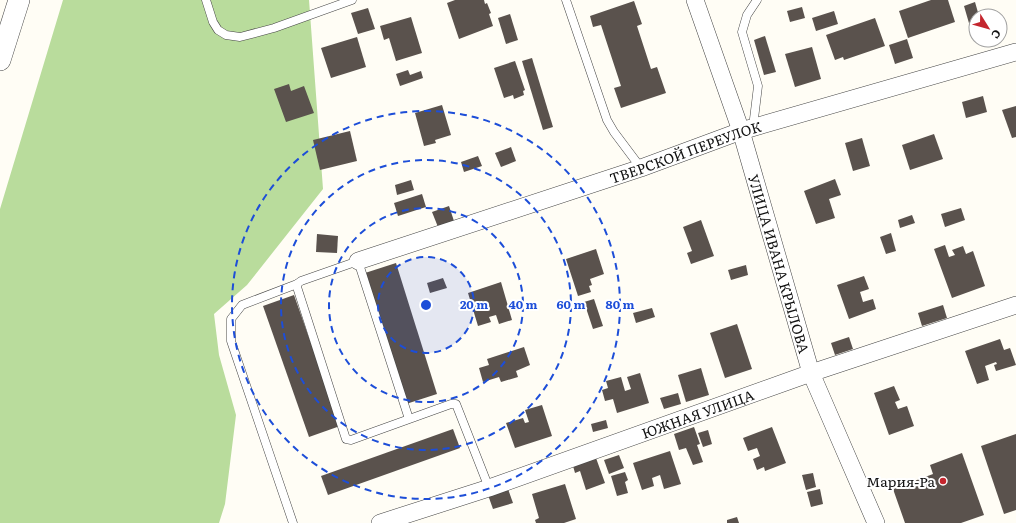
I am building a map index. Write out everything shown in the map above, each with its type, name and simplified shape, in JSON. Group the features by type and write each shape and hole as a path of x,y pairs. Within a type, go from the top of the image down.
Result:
{"street":[{"path":"0,60 19,0"},
{"name":"УЛИЦА ИВАНА КРЫЛОВА","path":"696,0 747,129 811,373 876,523"},
{"name":"ТВЕРСКОЙ ПЕРЕУЛОК","path":"358,261 641,168 747,129 1016,52"},
{"name":"ЮЖНАЯ УЛИЦА","path":"380,523 489,488 811,373 1016,305"}],"lane":[{"path":"206,0 218,30 226,35 240,37 274,28 352,0"},
{"path":"566,0 607,120 618,139 641,168"},
{"path":"747,129 758,86 742,32 747,15 757,0"},
{"path":"293,523 231,341 231,319 242,305 297,284 300,281 358,261 409,419"},
{"path":"297,284 346,439 351,440 451,404 456,404 489,488"}],"green space":[{"path":"63,0 309,0 323,189 247,285 214,314 219,355 236,415 225,504 219,523 0,523 0,209"}],"building":[{"path":"455,0 484,0 485,4 487,3 491,13 489,14 493,26 459,39 447,3"},
{"path":"931,0 948,0 955,22 908,38 899,11"},
{"path":"634,1 642,24 637,26 651,69 657,67 666,93 621,108 614,88 621,86 601,25 593,27 590,16"},
{"path":"975,2 977,8 968,8 968,20 964,6"},
{"path":"802,7 805,18 790,22 787,11"},
{"path":"368,8 375,29 358,34 351,13"},
{"path":"834,11 838,24 816,31 812,18"},
{"path":"510,14 518,40 506,44 498,18"},
{"path":"411,17 422,53 396,61 389,38 384,40 380,26"},
{"path":"875,18 885,46 844,60 843,57 835,60 826,35"},
{"path":"765,36 776,72 764,75 754,40"},
{"path":"357,37 366,67 331,78 321,48"},
{"path":"907,39 913,58 895,64 889,45"},
{"path":"812,47 821,79 795,87 785,54"},
{"path":"532,58 553,127 543,130 522,61"},
{"path":"515,61 525,90 523,91 524,95 514,99 513,95 504,98 494,68"},
{"path":"408,70 410,75 421,71 423,78 400,86 396,74"},
{"path":"289,84 291,91 304,86 314,113 286,122 274,89"},
{"path":"983,96 987,112 966,118 962,102"},
{"path":"442,105 451,135 435,140 436,143 424,146 415,113"},
{"path":"1016,106 1016,137 1012,138 1002,110"},
{"path":"350,131 357,161 320,170 313,140"},
{"path":"934,134 943,159 910,170 902,145"},
{"path":"862,138 870,166 853,171 845,143"},
{"path":"511,147 516,161 501,167 495,153"},
{"path":"478,156 482,166 464,172 461,162"},
{"path":"835,179 841,195 829,199 835,218 816,224 804,191"},
{"path":"411,180 414,190 397,195 395,185"},
{"path":"422,194 426,207 398,216 394,203"},
{"path":"449,206 454,221 438,227 432,212"},
{"path":"961,208 965,220 945,227 941,214"},
{"path":"912,215 915,223 900,228 898,220"},
{"path":"701,220 714,256 691,264 687,253 692,251 683,227"},
{"path":"891,233 896,251 886,254 880,237"},
{"path":"317,234 338,236 337,253 316,252"},
{"path":"945,245 949,257 955,255 952,250 963,246 966,254 973,251 985,286 952,298 934,249"},
{"path":"596,249 604,274 590,279 592,285 589,286 591,292 578,296 566,259"},
{"path":"396,263 437,394 406,404 365,273"},
{"path":"746,265 748,275 731,280 728,270"},
{"path":"864,276 869,289 860,292 863,302 873,299 876,309 849,319 837,285"},
{"path":"443,278 447,288 430,293 427,283"},
{"path":"501,282 512,320 499,324 496,315 489,317 491,322 478,326 468,293"},
{"path":"294,295 340,426 309,437 263,306"},
{"path":"594,299 603,326 593,329 584,302"},
{"path":"943,305 947,318 922,326 918,313"},
{"path":"652,308 655,317 636,323 633,313"},
{"path":"737,324 752,369 725,378 710,333"},
{"path":"849,337 853,349 835,355 831,343"},
{"path":"1000,339 1004,350 1010,348 1016,365 996,371 994,365 997,364 996,362 985,366 989,380 977,384 965,351"},
{"path":"524,347 530,365 516,371 518,377 501,382 499,377 483,382 479,368 489,365 487,359"},
{"path":"701,368 709,395 686,402 678,375"},
{"path":"640,373 649,403 617,413 613,399 605,401 602,390 608,388 606,381 621,377 625,391 631,389 627,377"},
{"path":"894,386 900,400 895,402 898,409 907,406 914,426 889,435 874,393"},
{"path":"678,393 681,404 664,409 660,398"},
{"path":"542,405 552,436 515,448 506,423 523,418 525,423 529,422 525,410"},
{"path":"606,420 608,428 593,432 591,424"},
{"path":"694,427 700,444 697,445 703,462 693,465 686,448 679,450 674,434"},
{"path":"772,427 786,463 765,471 764,467 757,470 753,459 760,456 757,448 748,451 743,438"},
{"path":"453,429 460,448 328,495 321,476"},
{"path":"708,430 712,444 703,447 698,433"},
{"path":"1016,434 1016,510 1004,514 981,446"},
{"path":"670,451 681,484 664,489 660,475 652,478 654,486 642,490 633,463"},
{"name":"Мария-Ра","path":"962,453 984,515 961,523 905,523 893,489 933,474 930,465"},
{"path":"619,455 624,468 609,474 604,460"},
{"path":"596,458 605,483 586,490 580,471 575,473 573,466"},
{"path":"625,472 628,480 625,482 628,493 617,496 611,476"},
{"path":"813,473 816,487 806,490 802,475"},
{"path":"565,484 576,519 564,523 536,523 535,520 539,518 532,494"},
{"path":"508,489 513,503 493,509 488,495"},
{"path":"820,489 823,504 811,507 807,492"},
{"path":"737,517 739,523 727,523 727,520"}],"place":[{"name":"Мария-Ра","path":"943,481"}]}
